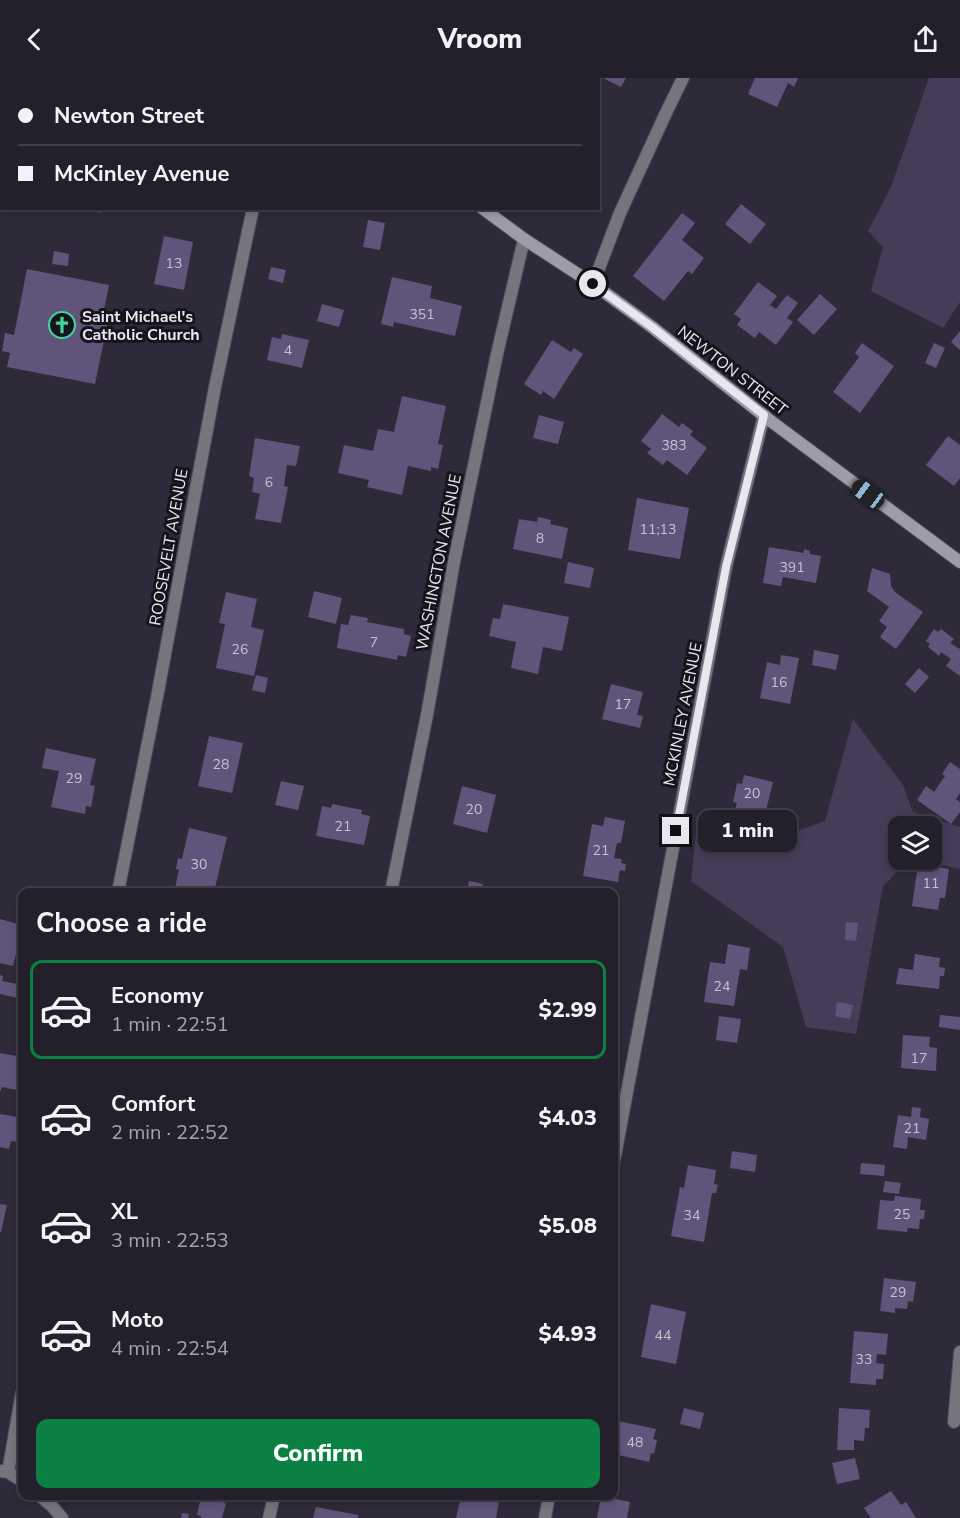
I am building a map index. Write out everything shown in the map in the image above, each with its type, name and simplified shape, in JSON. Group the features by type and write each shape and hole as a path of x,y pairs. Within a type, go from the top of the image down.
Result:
{"main road":[{"name":"NEWTON STREET","path":"485,210 652,327 764,415 960,562"}],"street":[{"path":"593,284 620,213 683,78"},
{"name":"ROOSEVELT AVENUE","path":"119,888 215,387 253,210"},
{"name":"WASHINGTON AVENUE","path":"393,888 460,529 524,239"},
{"name":"MCKINLEY AVENUE","path":"618,1140 726,567 764,415"},
{"path":"954,1422 960,1352"},
{"path":"18,1410 4,1471 18,1479"},
{"path":"45,1500 62,1518"},
{"path":"269,1518 273,1500"},
{"path":"545,1518 548,1500"}],"shaded area":[{"path":"929,78 960,78 960,302 943,328 871,291 883,247 868,231 891,187"},
{"path":"853,719 903,785 913,812 926,816 888,816 888,870 898,870 883,886 856,1034 806,1027 783,947 691,881 697,823 777,838 825,821"},
{"path":"942,821 960,827 960,869 942,865"}],"building":[{"path":"603,78 626,78 621,87"},
{"path":"755,78 798,78 794,87 788,83 777,107 748,94"},
{"path":"741,204 766,224 750,244 725,224"},
{"path":"682,213 695,223 682,240 704,258 692,274 688,271 664,301 633,276"},
{"path":"368,220 385,223 380,250 363,247"},
{"path":"164,236 193,242 184,290 154,284"},
{"path":"54,251 69,254 68,266 52,264"},
{"path":"271,267 286,270 283,283 268,279"},
{"name":"Saint Michael's Catholic Church","path":"27,269 109,285 103,315 109,316 95,384 7,367 10,353 2,351 5,333 14,335"},
{"path":"392,277 432,286 430,298 462,306 455,336 394,322 393,327 381,324"},
{"path":"758,282 777,296 770,305 776,309 787,295 798,303 787,318 793,322 776,345 759,332 755,338 737,325 741,319 734,314"},
{"path":"820,294 837,309 814,335 797,320"},
{"path":"322,304 344,310 339,327 317,321"},
{"path":"960,331 960,350 951,342"},
{"path":"282,334 309,340 302,368 267,360 272,337 281,339"},
{"path":"552,340 571,352 574,348 583,354 554,399 543,391 541,395 524,384"},
{"path":"862,343 894,366 860,413 833,392 859,357 855,353"},
{"path":"934,343 945,348 936,368 925,363"},
{"path":"402,396 446,406 438,444 443,445 438,469 431,467 431,471 408,466 402,495 367,487 369,480 338,473 344,445 373,451 378,429 394,432"},
{"path":"662,414 679,427 682,423 693,431 690,435 707,448 687,475 667,460 663,465 647,453 651,449 641,441"},
{"path":"539,415 564,422 558,444 533,438"},
{"path":"948,436 960,445 960,478 954,486 926,465"},
{"path":"255,438 300,446 296,466 287,465 284,486 288,487 281,523 255,519 260,494 252,492 254,478 249,476"},
{"path":"637,498 689,508 680,559 628,550"},
{"path":"538,517 551,520 550,524 568,528 562,559 513,549 519,519 537,522"},
{"path":"769,547 804,553 804,549 810,551 810,554 821,556 816,583 783,577 781,586 763,583"},
{"path":"568,562 594,568 590,588 564,583"},
{"path":"872,568 890,574 891,586 895,592 923,612 896,649 880,637 887,627 879,621 889,607 867,591"},
{"path":"314,591 342,598 336,624 308,617"},
{"path":"226,592 257,599 251,627 264,630 254,676 216,668 225,624 219,623"},
{"path":"503,604 569,617 562,651 543,647 538,674 511,668 516,642 489,636 493,618 500,619"},
{"path":"351,615 368,618 367,622 404,629 404,634 411,636 406,657 398,655 397,660 337,648 341,624 348,625"},
{"path":"934,629 938,632 941,629 954,639 950,643 960,649 960,676 946,666 951,659 941,652 939,656 928,647 930,644 926,641"},
{"path":"814,650 839,655 836,670 812,665"},
{"path":"781,655 799,658 790,704 760,698 767,662 780,665"},
{"path":"919,668 929,677 915,693 905,684"},
{"path":"256,675 268,678 265,693 252,690"},
{"path":"611,684 643,692 637,715 643,716 640,728 602,719"},
{"path":"209,736 243,743 232,793 198,786"},
{"path":"46,748 96,759 90,785 95,786 91,807 86,806 85,814 51,807 59,771 42,768"},
{"path":"950,762 960,769 960,793 956,799 960,802 960,812 951,824 917,800 926,786 934,792 945,776 942,774"},
{"path":"744,775 773,782 762,827 732,820 737,803 733,802 737,783 742,784"},
{"path":"281,781 304,786 298,810 275,805"},
{"path":"462,786 496,795 487,833 453,824"},
{"path":"332,804 362,810 361,814 370,816 364,845 316,836 322,806 331,808"},
{"path":"605,817 625,821 621,843 617,843 614,858 622,859 621,863 626,864 625,871 620,870 618,882 583,876 592,824 603,826"},
{"path":"189,828 227,837 215,888 175,888 179,870 176,869 178,858 182,859"},
{"path":"949,869 945,898 940,898 938,910 912,906 917,870"},
{"path":"469,881 483,884 482,888 467,888"},
{"path":"0,919 18,924 18,946 13,966 0,963"},
{"path":"846,922 858,923 856,941 845,940"},
{"path":"728,944 750,948 747,970 740,969 734,1006 704,1002 710,962 725,964"},
{"path":"915,954 940,958 939,967 945,968 944,976 940,976 939,989 896,984 899,968 913,970"},
{"path":"0,975 3,976 2,981 18,984 18,998 0,994"},
{"path":"837,1002 853,1005 850,1019 835,1016"},
{"path":"940,1015 960,1017 960,1030 939,1027"},
{"path":"719,1016 741,1019 737,1043 716,1040"},
{"path":"903,1035 930,1037 929,1047 937,1048 936,1071 901,1068"},
{"path":"0,1053 18,1056 18,1090 2,1087 0,1092"},
{"path":"912,1107 921,1108 920,1117 929,1119 926,1140 908,1137 907,1149 893,1147 898,1115 911,1117"},
{"path":"0,1114 18,1117 18,1142 11,1141 9,1149 0,1147"},
{"path":"732,1151 757,1155 755,1172 730,1168"},
{"path":"861,1163 885,1165 884,1176 860,1174"},
{"path":"688,1165 716,1170 714,1184 718,1185 716,1193 712,1193 704,1242 671,1236 680,1187 684,1188"},
{"path":"885,1181 901,1183 899,1194 883,1192"},
{"path":"895,1196 921,1199 920,1210 925,1210 924,1219 920,1219 919,1229 908,1228 907,1232 877,1229 880,1200 894,1201"},
{"path":"0,1204 7,1205 1,1232 0,1232"},
{"path":"884,1278 916,1282 913,1302 908,1301 907,1309 895,1308 895,1313 880,1311"},
{"path":"651,1304 686,1312 676,1364 641,1357"},
{"path":"854,1331 888,1334 886,1355 877,1354 876,1363 884,1364 883,1379 876,1379 876,1385 850,1383"},
{"path":"684,1408 704,1413 700,1429 680,1424"},
{"path":"839,1408 870,1410 869,1428 865,1428 864,1441 854,1440 854,1450 837,1450"},
{"path":"618,1421 656,1429 653,1439 657,1440 654,1454 651,1453 649,1462 618,1455"},
{"path":"855,1458 860,1479 837,1484 832,1463"},
{"path":"891,1491 901,1505 906,1502 916,1518 871,1518 864,1508"},
{"path":"200,1500 226,1503 222,1518 201,1518 197,1515"},
{"path":"460,1500 499,1500 496,1518 456,1518"},
{"path":"600,1500 630,1502 627,1518 597,1518"},
{"path":"316,1507 358,1515 358,1518 313,1518"},
{"path":"182,1513 189,1514 188,1518 181,1518"}],"place":[{"name":"Saint Michael's Catholic Church","path":"62,325"}],"route":[{"path":"593,284 764,415 726,567 676,831"}]}
